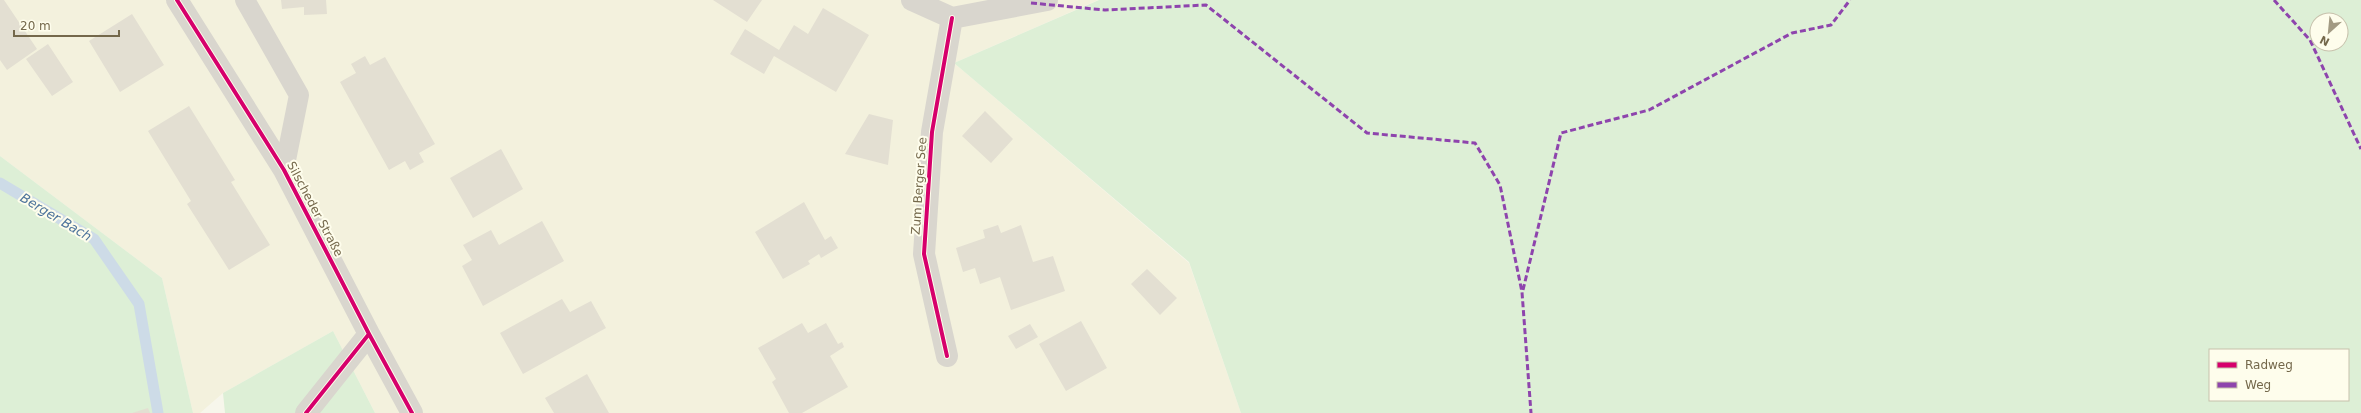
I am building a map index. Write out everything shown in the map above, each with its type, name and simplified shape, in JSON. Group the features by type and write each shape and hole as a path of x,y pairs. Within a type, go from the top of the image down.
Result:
{"street":[{"name":"Silscheder Straße","path":"177,0 284,170 368,334 412,413"},
{"path":"912,0 952,18 1047,0"},
{"name":"Zum Berger See","path":"947,356 924,254 932,132 952,18"},
{"path":"306,413 368,334"}],"lane":[{"name":"Silscheder Straße","path":"245,0 299,95 284,170"}],"shaded area":[{"path":"0,0 1098,0 954,63 1189,263 1241,413 375,413 333,331 223,393 200,413 193,413 162,278 0,156"}],"green space":[{"path":"1099,0 2361,0 2361,413 1241,413 1189,262 954,63"},
{"path":"0,156 162,278 193,413 0,413"},
{"path":"333,331 375,413 225,413 223,393"}],"building":[{"path":"0,0 4,0 37,49 7,70 0,60"},
{"path":"281,0 326,0 327,14 304,15 304,7 282,9"},
{"path":"713,0 762,0 747,22"},
{"path":"823,8 869,35 836,92 774,56 764,74 730,54 745,29 779,50 794,25 808,34"},
{"path":"132,14 164,65 120,92 89,41"},
{"path":"48,44 73,82 52,96 26,59"},
{"path":"365,56 370,65 385,57 435,144 419,153 424,162 410,170 405,161 389,170 340,82 356,73 351,64"},
{"path":"189,106 235,180 231,182 270,245 229,270 187,204 191,201 148,131"},
{"path":"985,111 1013,139 991,163 962,136"},
{"path":"869,114 893,120 888,165 845,154"},
{"path":"501,149 523,189 473,218 450,178"},
{"path":"804,202 825,240 831,236 838,248 821,258 819,254 808,261 810,264 783,279 755,232"},
{"path":"542,221 564,261 483,306 462,266 472,260 463,245 491,230 499,245"},
{"path":"998,225 1001,233 1021,225 1033,262 1053,256 1065,291 1011,310 1000,277 980,284 975,268 963,272 956,248 985,238 983,230"},
{"path":"1147,269 1177,298 1160,315 1131,284"},
{"path":"562,299 570,312 591,301 606,328 523,374 500,333"},
{"path":"1081,321 1107,368 1066,391 1039,344"},
{"path":"802,323 808,333 826,323 838,344 842,342 844,347 830,356 848,387 802,413 789,413 772,382 776,379 758,348"},
{"path":"1030,324 1038,337 1016,349 1008,336"},
{"path":"587,374 609,413 554,413 545,398"},
{"path":"148,408 150,413 132,413"}],"waterway":[{"name":"Berger Bach","path":"0,183 94,239 139,304 158,413"}],"marked path":[{"path":"1523,290 1561,133 1649,110 1792,33 1831,25 1850,0"},
{"path":"2274,0 2310,40 2361,149"},
{"path":"1031,3 1105,10 1206,5 1367,133 1475,143 1500,185 1522,292 1531,413"}],"cycle path":[{"path":"177,0 284,170 369,334 412,413"},
{"path":"947,356 924,254 932,132 952,18"},
{"path":"306,413 369,334"}]}
